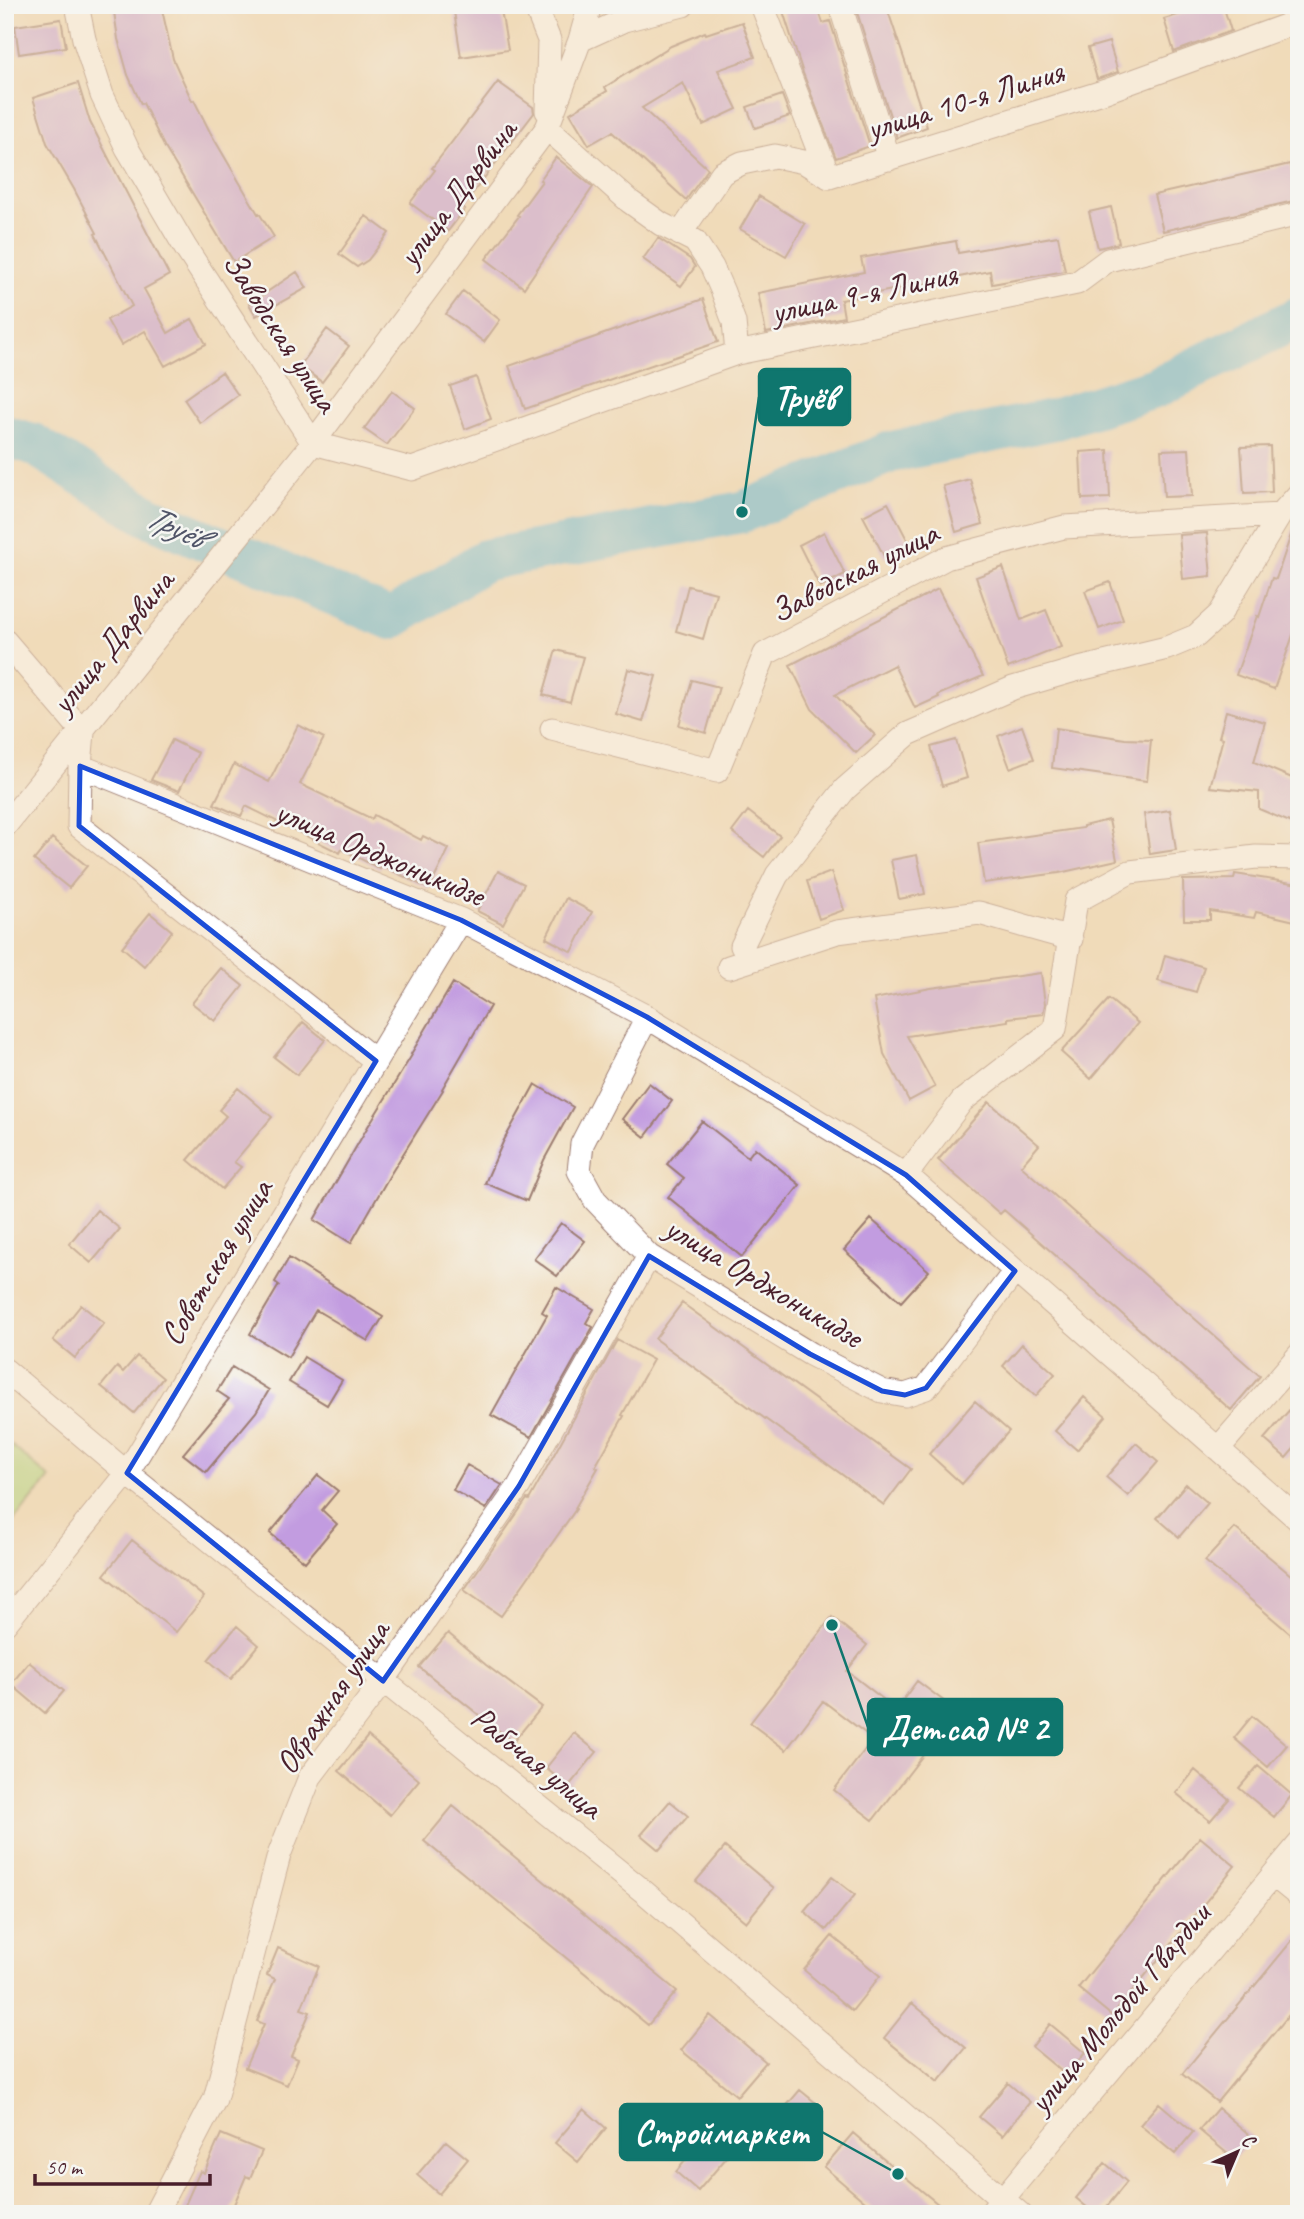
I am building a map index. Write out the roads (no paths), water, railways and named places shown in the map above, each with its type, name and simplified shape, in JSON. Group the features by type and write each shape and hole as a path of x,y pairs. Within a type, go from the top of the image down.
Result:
{"street":[{"name":"Заводская улица","path":"77,5 84,39 102,95 128,148 186,247 313,443 412,469 737,353"},
{"path":"535,5 549,40 547,128"},
{"name":"улица Дарвина","path":"5,826 313,443 547,128 580,40 590,5"},
{"path":"580,40 625,13 683,5"},
{"path":"762,5 829,177"},
{"path":"840,5 890,159"},
{"name":"улица 10-я Линия","path":"829,177 1106,91 1299,21"},
{"name":"улица 9-я Линия","path":"547,128 629,201 661,224 695,241 712,267 734,322 737,353 1077,284 1108,260 1299,214"},
{"path":"680,234 722,173 742,163 775,156 804,162 829,177"},
{"path":"741,946 776,876 845,789 908,734 1013,688 1167,648 1196,636 1220,614 1280,515 1299,494"},
{"name":"Заводская улица","path":"552,729 718,771 765,654 946,558 1064,527 1280,515"},
{"path":"5,641 83,732 79,826 376,1061"},
{"name":"улица Орджоникидзе","path":"80,766 461,920 647,1017 906,1175 1299,1520"},
{"path":"906,1175 962,1101 1055,1029 1076,901 1130,872 1256,857 1299,858"},
{"path":"729,967 837,932 979,914 1071,939"},
{"name":"Советская улица","path":"5,1624 127,1473 461,920"},
{"name":"улица Орджоникидзе","path":"647,1017 582,1144 579,1171 595,1200 649,1256 810,1354 882,1391 905,1395 926,1388 1015,1272"},
{"name":"Овражная улица","path":"155,2214 215,2099 279,1855 310,1777 383,1681 519,1486 649,1256"},
{"path":"1217,1449 1299,1355"},
{"name":"Рабочая улица","path":"5,1370 127,1473 643,1891 996,2206 1020,2214"},
{"name":"улица Молодой Гвардии","path":"996,2206 1299,1844"},
{"path":"1273,1875 1299,1896"}],"waterway":[{"name":"Труёв","path":"5,436 33,444 148,516 391,619 485,560 742,512 891,452 1056,419 1155,388 1299,317"}],"place":[{"name":"Труёв","path":"742,512"},
{"name":"Дет.сад № 2","path":"832,1625"},
{"name":"Строймаркет","path":"898,2174"}]}
